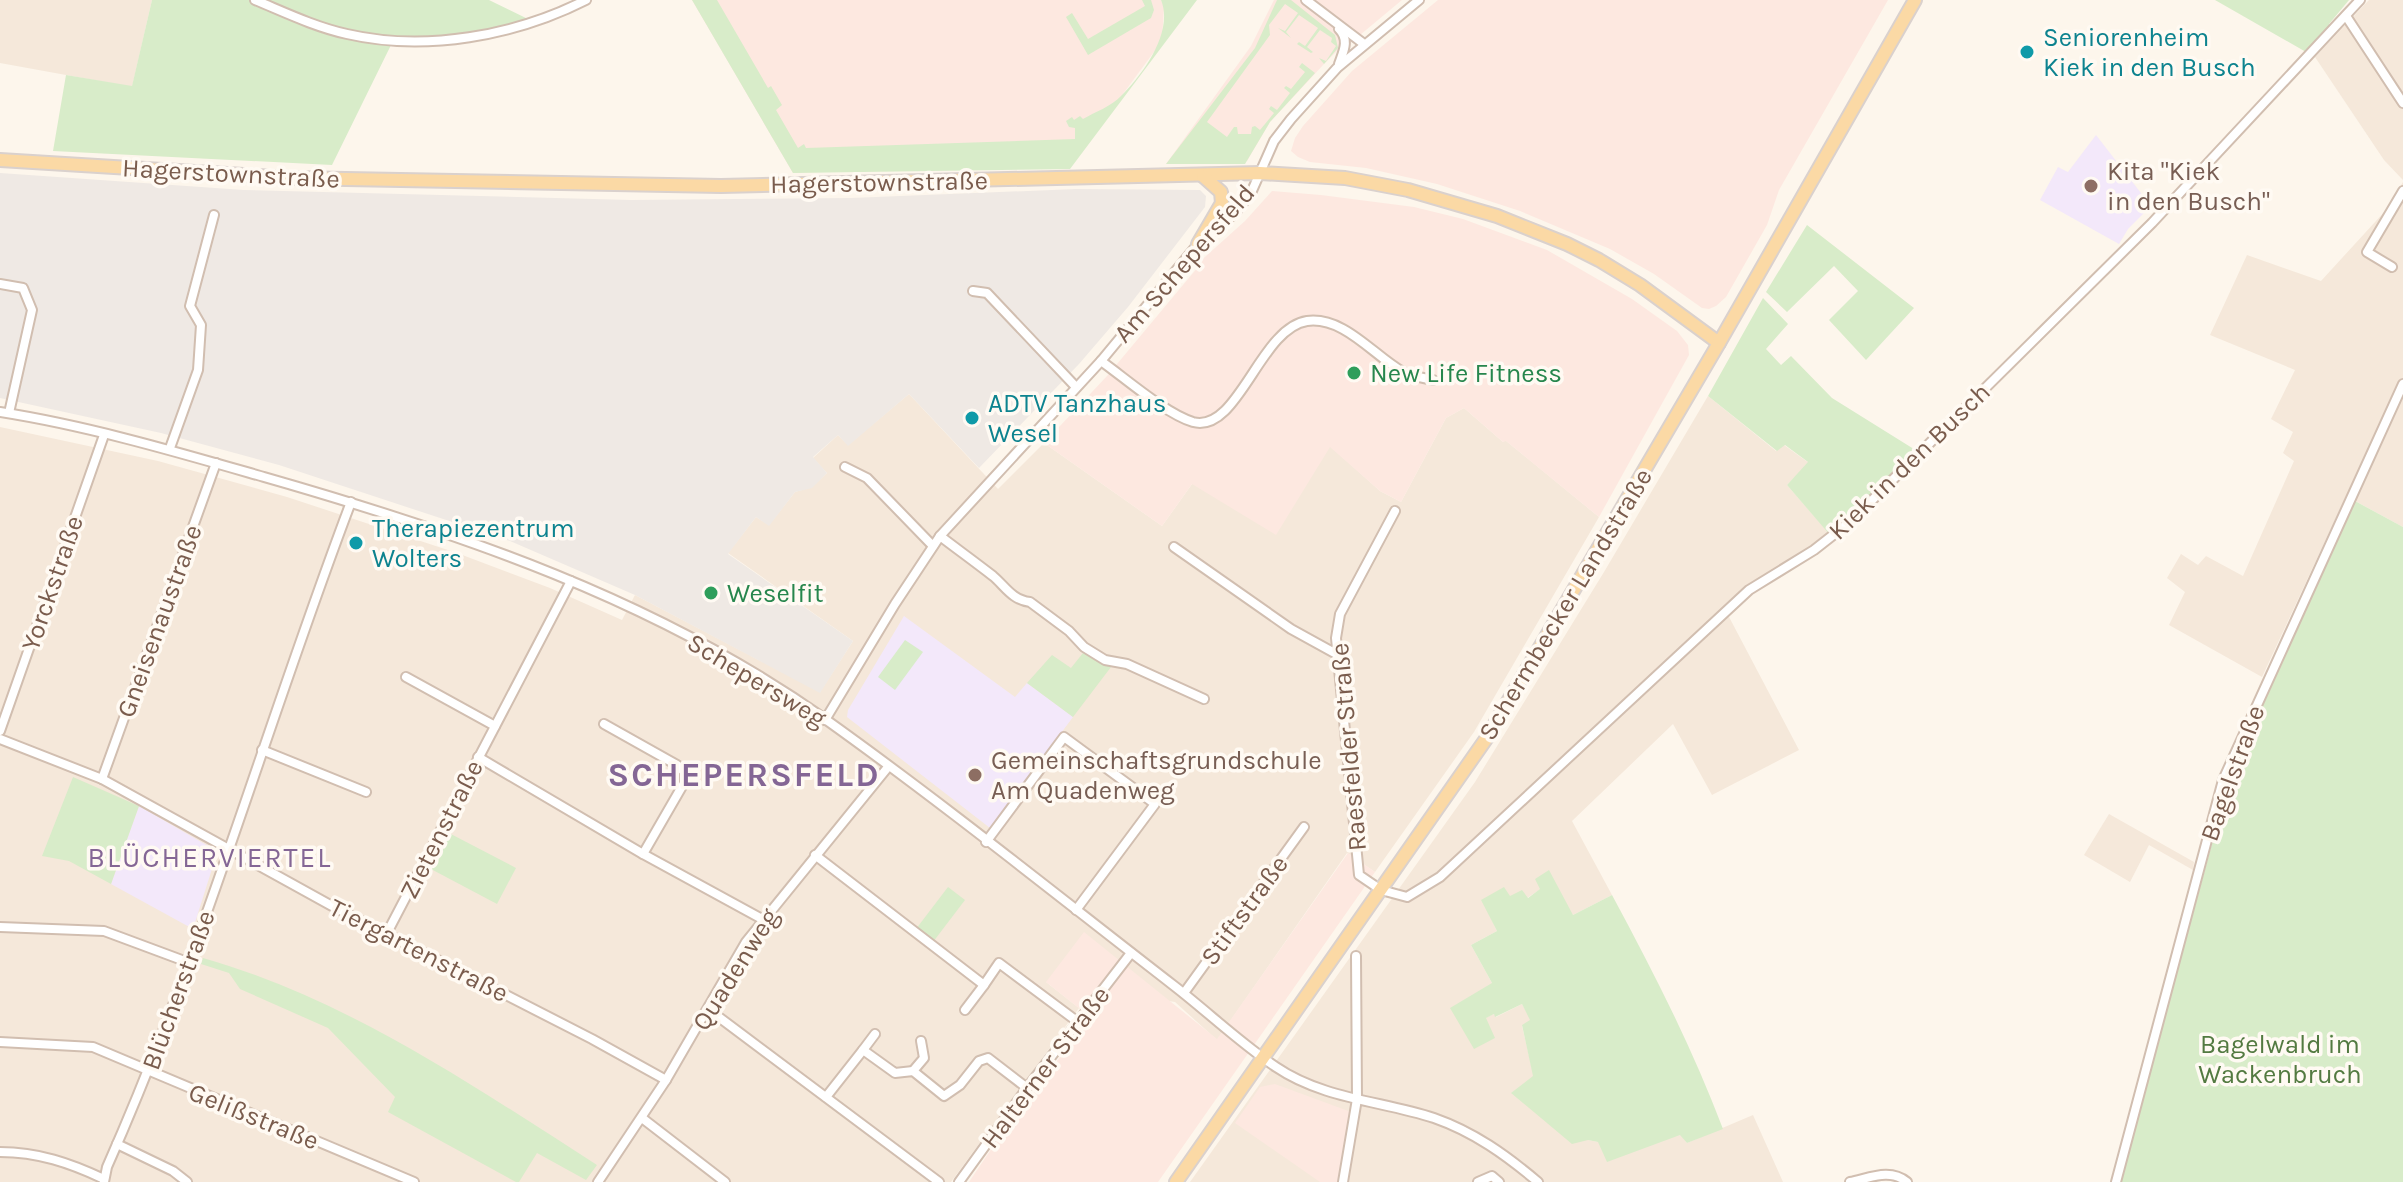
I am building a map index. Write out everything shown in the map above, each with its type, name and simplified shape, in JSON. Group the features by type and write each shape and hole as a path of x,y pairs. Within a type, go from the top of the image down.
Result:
{"main road":[{"name":"Schermbecker Landstraße","path":"1176,1182 1486,739 1719,343 1915,0"},
{"name":"Hagerstownstraße","path":"0,160 291,178 721,186 1260,173 1345,178 1392,187 1509,221 1567,244 1640,285 1719,343"},
{"path":"1198,244 1222,203 1221,192 1203,176"}],"street":[{"path":"255,0 346,34 392,42 483,34 524,25 586,0"},
{"path":"1306,0 1364,44"},
{"name":"Am Schepersfeld","path":"825,720 940,536 1101,361 1198,244 1234,214 1251,193 1274,141 1291,119 1337,68 1419,0"},
{"name":"Kiek in den Busch","path":"1381,890 1407,897 1440,877 1749,590 1814,550 1851,521 2152,223 2360,0"},
{"path":"2346,16 2403,103"},
{"path":"1331,19 1345,39 1337,68"},
{"path":"2367,252 2403,191"},
{"path":"170,448 198,370 201,325 190,306 214,215"},
{"path":"2356,249 2392,267"},
{"path":"0,284 23,288 32,310 5,412"},
{"path":"973,291 987,293 1076,387"},
{"path":"1101,361 1176,414 1203,424 1214,421 1227,409 1278,337 1293,325 1309,321 1325,322 1348,333 1405,373 1433,380"},
{"name":"Bagelstraße","path":"2116,1182 2223,780 2403,384"},
{"name":"Schepersweg","path":"5,412 170,448 351,502 498,551 640,612 767,681 825,720 1285,1073 1311,1085 1459,1127 1504,1155 1538,1182"},
{"name":"Yorckstraße","path":"0,731 104,435"},
{"name":"Gneisenaustraße","path":"102,779 216,463"},
{"path":"845,467 867,478 933,546"},
{"name":"Blücherstraße","path":"104,1180 190,963 351,502"},
{"name":"Raesfelder Straße","path":"1381,890 1359,875 1336,638 1340,614 1395,511"},
{"path":"940,536 994,577 1006,590 1030,602 1069,631 1084,647 1105,660 1127,664 1204,699"},
{"path":"1174,547 1291,629 1340,656"},
{"name":"Zietenstraße","path":"387,933 571,581"},
{"path":"406,677 495,726"},
{"path":"604,724 677,765 684,772 684,783 643,854"},
{"path":"986,842 1064,737 1155,804 1076,910"},
{"name":"Tiergartenstraße","path":"0,739 102,779 228,849 666,1080"},
{"path":"262,750 366,792"},
{"path":"478,757 643,854 762,919"},
{"name":"Quadenweg","path":"598,1182 666,1080 734,961 762,919 888,767"},
{"name":"Stiftstraße","path":"1184,993 1304,827"},
{"path":"815,855 984,985"},
{"path":"0,927 104,931 190,963"},
{"name":"Halterner Straße","path":"959,1182 1131,953"},
{"path":"1343,1182 1357,1099 1356,956"},
{"path":"965,1010 999,963 1078,1022"},
{"path":"708,1009 939,1182"},
{"path":"826,1097 875,1034"},
{"path":"863,1050 895,1073 913,1071 924,1058 921,1041"},
{"name":"Gelißstraße","path":"0,1042 93,1047 414,1182"},
{"path":"913,1071 944,1096 960,1085 979,1061 988,1058 1027,1088"},
{"path":"642,1118 725,1182"},
{"path":"117,1144 173,1171 187,1182"},
{"path":"0,1152 21,1152 55,1159 104,1180"},
{"path":"1850,1182 1889,1173 1907,1182"},
{"path":"1478,1182 1496,1179"}],"shaded area":[{"path":"0,0 152,0 132,87 0,63"},
{"path":"692,0 1161,0 1164,7 1162,41 1072,163 793,173"},
{"path":"1274,0 1402,0 1348,45 1345,43 1324,64 1270,122 1247,161 1166,164 1251,46"},
{"path":"1438,0 1888,0 1779,190 1767,225 1726,297 1709,309 1702,308 1654,274 1610,249 1520,211 1437,184 1366,168 1310,162 1291,151 1303,126 1352,71"},
{"path":"2369,0 2403,0 2403,180 2384,160 2315,57"},
{"name":"Kita \"Kiek in den Busch\"","path":"2096,135 2151,206 2128,229 2119,244 2040,200 2058,167 2068,172"},
{"path":"0,173 244,190 631,200 851,198 1076,189 1200,190 1206,196 1205,207 1128,307 1079,364 979,468 909,394 848,446 838,435 813,457 827,473 812,488 795,492 769,526 756,517 728,554 853,641 820,693 635,595 510,541 279,465 161,433 0,398"},
{"path":"2403,182 2403,527 2346,496 2262,677 2169,625 2185,592 2167,578 2181,554 2198,565 2206,556 2243,576 2294,461 2283,453 2293,432 2271,419 2295,370 2210,335 2247,255 2321,281 2386,210"},
{"path":"1272,191 1414,207 1463,219 1547,250 1632,299 1677,331 1688,345 1689,355 1599,517 1464,408 1446,418 1401,502 1380,491 1330,447 1276,535 1192,484 1162,526 1044,443 1107,376 1198,267 1196,265 1245,221"},
{"path":"909,394 998,489 1044,443 1162,526 1192,484 1330,446 1380,491 1401,502 1446,418 1464,408 1599,517 1474,732 1375,872 1347,853 1217,1040 1175,1002 1046,982 1079,1008 951,1182 0,1182 0,427 158,461 287,497 457,553 550,588 622,620 635,595 820,692 853,641 728,553 756,517 769,525 795,492 812,487 827,473 813,458 838,435 848,445"},
{"path":"1708,396 1776,451 1784,445 1809,463 1787,485 1835,540 1750,592 1728,615 1799,750 1712,795 1673,724 1572,821 1612,895 1573,915 1541,889 1527,898 1482,900 1497,931 1471,945 1492,983 1485,1018 1494,1014 1496,1017 1522,1004 1531,1020 1522,1026 1534,1077 1512,1093 1588,1140 1598,1142 1681,1135 1687,1143 1753,1115 1783,1182 1190,1182 1475,782"},
{"name":"Gemeinschaftsgrundschule Am Quadenweg","path":"904,616 1015,697 1027,683 1073,717 990,828 847,717 848,710"},
{"path":"139,806 217,853 193,929 111,884"},
{"path":"2109,814 2194,862 2193,870 2149,845 2130,882 2084,855"},
{"path":"1348,853 1375,872 1158,1182 969,1182 1090,1017 1046,982 1084,932 1217,1039"},
{"path":"1275,1084 1351,1112 1338,1182 1320,1182 1235,1123 1260,1087"}],"green space":[{"path":"152,0 249,0 344,37 391,45 332,165 53,151 66,75 132,86"},
{"path":"262,0 489,0 530,20 461,35 390,38 344,30"},
{"path":"692,0 717,0 768,88 771,86 782,105 776,110 798,148 804,144 806,148 1075,139 1075,128 1069,127 1066,121 1080,116 1083,119 1113,103 1147,64 1160,39 1164,12 1161,0 1197,0 1070,169 793,173"},
{"path":"1142,0 1151,0 1154,10 1151,18 1088,55 1066,17 1072,13 1088,39 1145,6"},
{"path":"1277,0 1291,0 1335,35 1338,48 1324,64 1319,58 1326,61 1336,46 1331,42 1332,38 1320,30 1307,47 1311,53 1297,44 1299,42 1305,46 1318,28 1299,15 1286,32 1291,38 1278,28 1285,31 1298,13 1285,4 1269,25 1270,35 1207,122 1227,137 1234,127 1237,127 1238,134 1251,134 1255,126 1260,130 1274,113 1269,109 1271,106 1277,110 1290,93 1284,88 1291,89 1305,72 1299,67 1302,63 1315,73 1270,122 1245,164 1166,164 1255,48"},
{"path":"2215,0 2349,0 2329,24 2331,26 2306,52"},
{"path":"1807,225 1914,308 1866,360 1829,320 1858,291 1834,266 1787,312 1766,292"},
{"path":"1763,298 1788,324 1766,349 1781,365 1791,356 1832,398 1917,451 1853,517 1830,535 1787,485 1808,462 1785,445 1777,451 1708,396"},
{"name":"Bagelwald im Wackenbruch","path":"2355,501 2403,527 2403,1182 2120,1182 2222,807 2245,745"},
{"path":"905,640 923,652 895,690 878,677"},
{"path":"1083,653 1111,667 1073,717 1027,683 1052,655 1071,668"},
{"path":"73,777 139,806 111,884 69,861 42,856"},
{"path":"447,832 516,868 497,904 429,868"},
{"path":"1549,870 1573,915 1612,895 1671,1010 1723,1129 1687,1143 1680,1135 1607,1162 1598,1142 1588,1140 1572,1144 1511,1093 1533,1076 1522,1025 1530,1020 1522,1004 1486,1018 1495,1038 1474,1049 1450,1008 1492,983 1471,945 1497,931 1481,900 1504,887 1510,896 1522,890 1528,898 1540,889 1535,879"},
{"path":"948,887 965,900 933,942 916,929"},
{"path":"203,958 256,975 358,1020 455,1075 597,1165 586,1180 537,1153 519,1182 516,1182 388,1112 395,1097 328,1028 240,989 229,973 201,964"}],"place":[{"name":"Seniorenheim Kiek in den Busch","path":"2027,52"},
{"name":"Kita \"Kiek in den Busch\"","path":"2091,186"},
{"name":"New Life Fitness","path":"1354,373"},
{"name":"ADTV Tanzhaus Wesel","path":"972,418"},
{"name":"Therapiezentrum Wolters","path":"356,543"},
{"name":"Weselfit","path":"711,593"},
{"name":"Gemeinschaftsgrundschule Am Quadenweg","path":"975,775"}],"district":[{"name":"SCHEPERSFELD","path":"744,774"},
{"name":"BLÜCHERVIERTEL","path":"210,857"}]}
